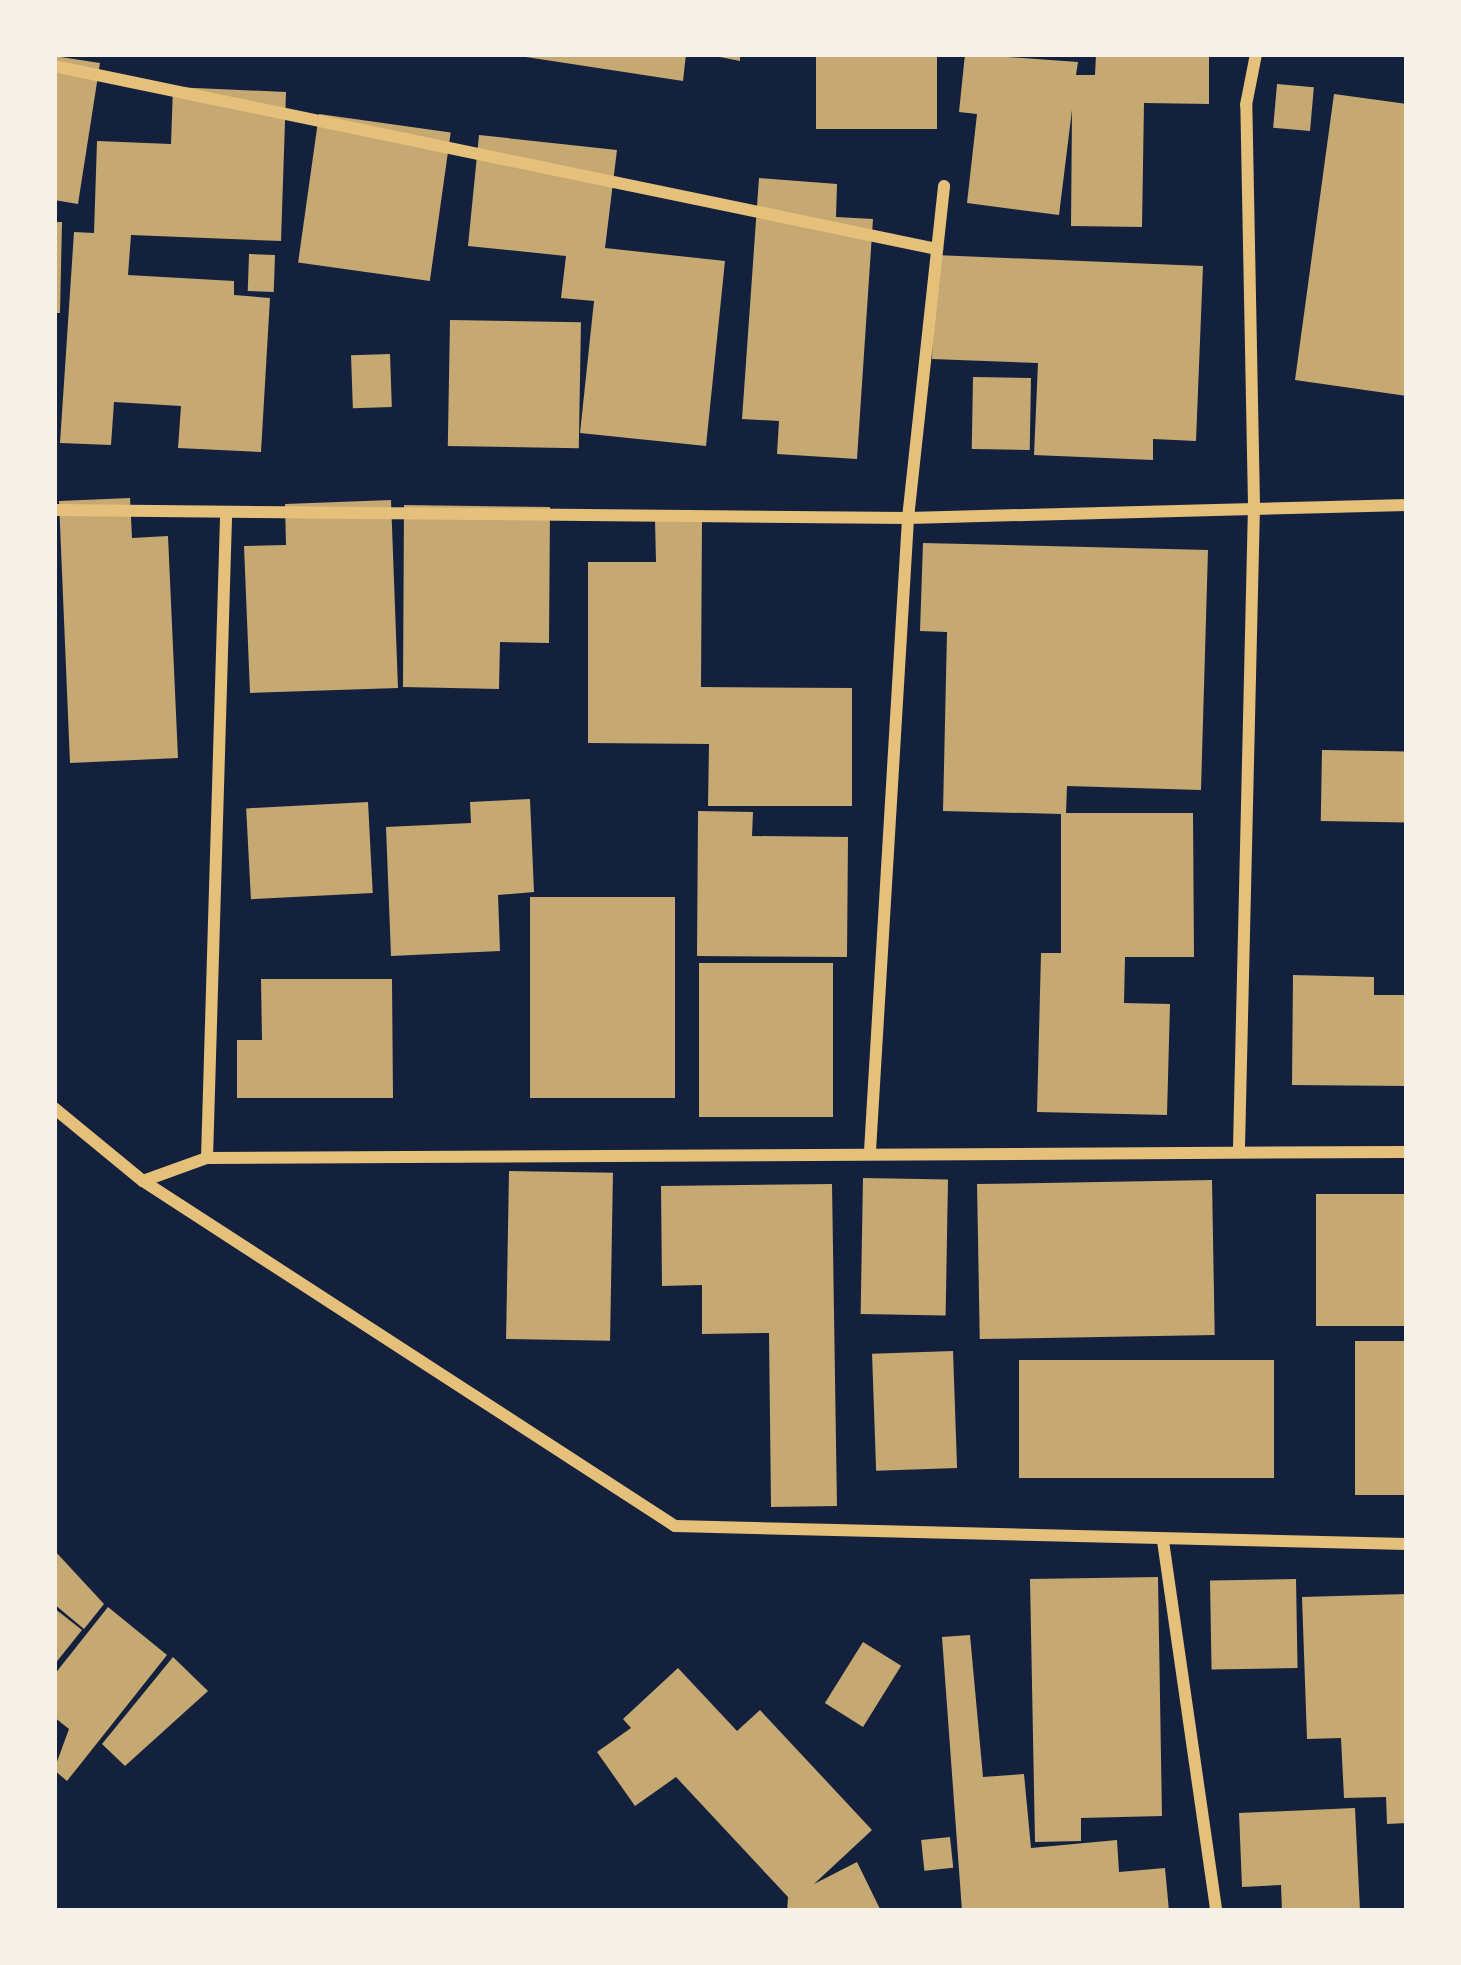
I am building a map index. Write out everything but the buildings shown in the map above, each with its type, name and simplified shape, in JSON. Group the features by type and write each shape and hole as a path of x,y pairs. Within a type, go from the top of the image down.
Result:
{"street":[{"path":"1239,1147 1254,505 1246,105 1256,54"},
{"path":"54,66 938,249"},
{"path":"870,1151 908,518 944,186"},
{"path":"54,510 226,518 908,518 1254,505 1407,505"},
{"path":"207,1158 226,518"},
{"path":"54,1108 143,1181 675,1526 1407,1544"},
{"path":"143,1181 207,1158 1239,1147 1407,1152"},
{"path":"1163,1541 1216,1911"}]}
